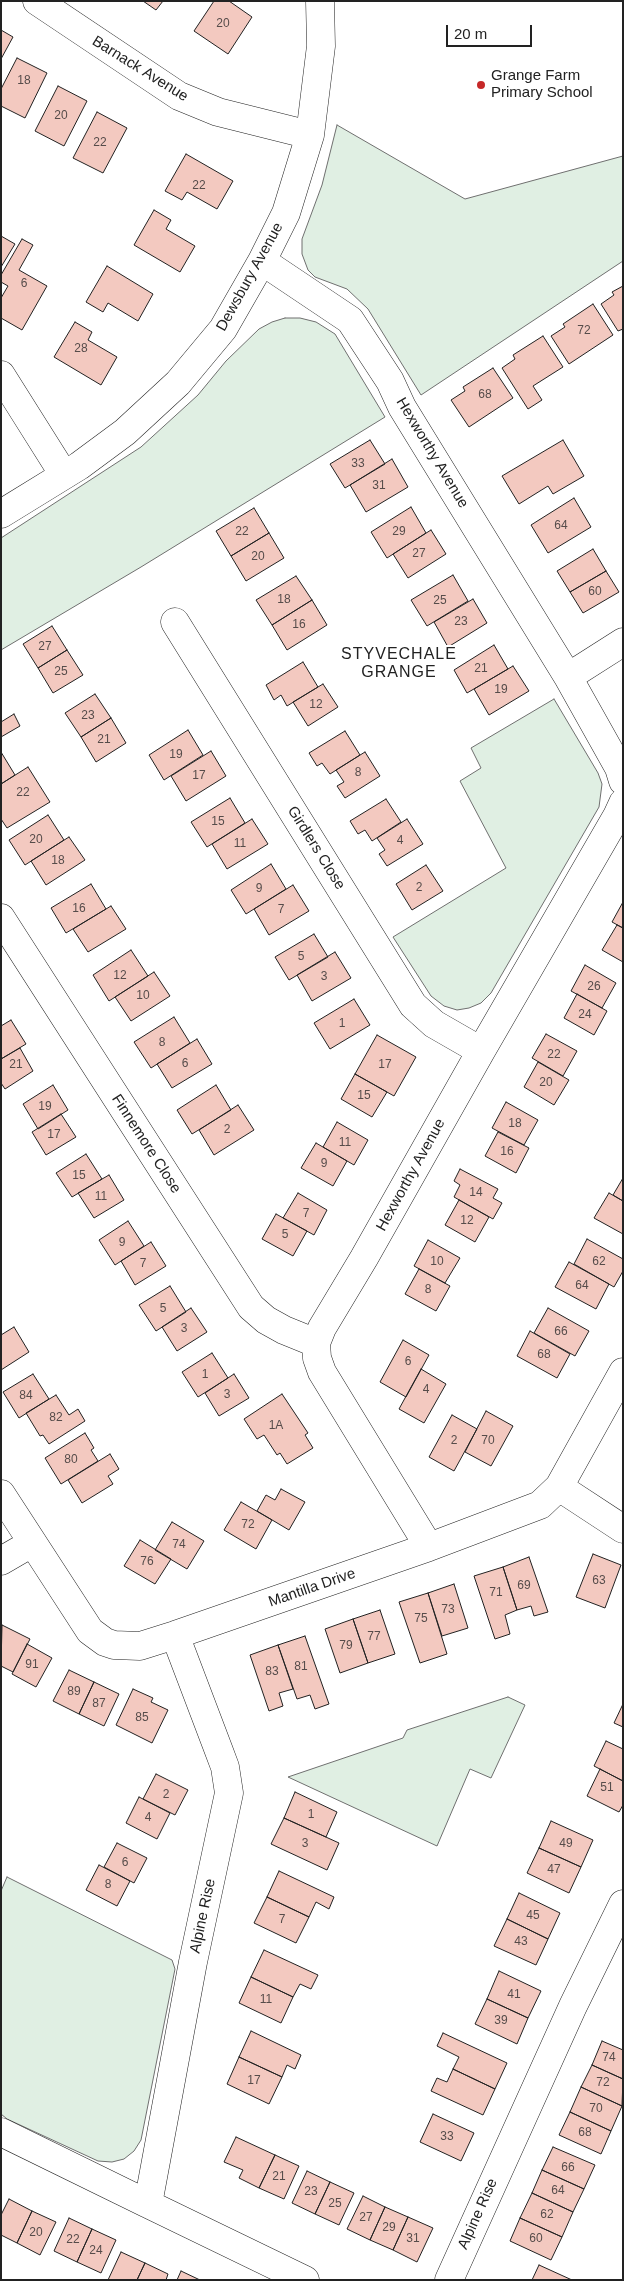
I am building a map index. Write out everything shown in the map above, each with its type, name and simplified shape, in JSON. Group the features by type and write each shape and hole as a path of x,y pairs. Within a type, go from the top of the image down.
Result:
{"street":[{"name":"Barnack Avenue","path":"37,1 179,96 218,112 310,135"},
{"name":"Dewsbury Avenue","path":"1,514 64,475 125,432 178,383 223,329 262,261 286,212 310,135 321,46 320,1"},
{"name":"Hexworthy Avenue","path":"262,261 350,320 390,381 402,407 568,677 619,768 623,781"},
{"path":"1,375 64,475"},
{"name":"Girdlers Close","path":"174,622 413,1005 434,1024 481,1051"},
{"path":"568,677 623,642"},
{"name":"Hexworthy Avenue","path":"316,1343 322,1328 364,1258 623,803"},
{"name":"Finnemore Close","path":"1,918 251,1307 266,1320 284,1330 316,1343"},
{"path":"316,1343 317,1358 322,1372 429,1547"},
{"name":"Mantilla Drive","path":"1,1494 84,1624 105,1642 122,1647 132,1647 175,1635 429,1547 533,1508 547,1500 559,1487 623,1372"},
{"path":"559,1487 623,1529"},
{"path":"1,1561 32,1543"},
{"name":"Alpine Rise","path":"148,2204 193,1962 229,1793 219,1751 175,1635"},
{"name":"Alpine Rise","path":"448,2280 573,2006 623,1904"},
{"path":"1,2132 305,2280"}],"green space":[{"path":"337,125 465,199 623,156 623,261 421,395 368,309 347,289 315,277 308,270 302,254 302,239 322,185"},
{"path":"285,318 300,318 316,322 335,334 385,417 141,567 1,650 1,538 141,447 198,395 226,361 259,329"},
{"path":"554,699 598,773 602,784 599,807 491,993 481,1003 469,1008 457,1010 444,1006 431,996 393,937 506,868 460,781 481,768 471,748"},
{"path":"508,1697 525,1705 491,1778 470,1769 437,1846 288,1777 403,1738 407,1730"},
{"path":"7,1877 172,1960 175,1969 141,2140 134,2151 124,2159 112,2162 98,2161 7,2119 1,2114 1,1891"}],"building":[{"path":"143,1 163,1 156,10"},
{"path":"214,1 229,1 252,17 228,54 194,31"},
{"path":"1,30 13,37 1,59"},
{"path":"17,58 47,73 25,118 1,106 1,89"},
{"path":"58,86 87,101 64,146 35,131"},
{"path":"97,112 127,128 103,173 73,158"},
{"path":"186,154 233,181 217,209 187,192 182,200 165,191"},
{"path":"154,210 171,220 166,229 195,246 180,272 134,245"},
{"path":"1,236 15,244 1,267"},
{"path":"22,239 33,245 19,270 47,286 22,330 1,318 1,298 8,286 1,282 1,275"},
{"path":"107,266 153,294 138,321 108,303 103,312 86,302"},
{"path":"623,286 623,329 618,331 601,304 614,295 612,292"},
{"path":"593,304 613,335 569,364 551,336 565,327 563,324"},
{"path":"75,322 92,332 88,340 117,357 101,385 54,357"},
{"path":"543,336 563,367 533,386 542,400 528,409 502,368 515,359 513,355"},
{"path":"493,368 513,398 469,427 451,400 465,391 463,387"},
{"path":"370,440 385,464 345,488 330,464"},
{"path":"563,440 584,476 553,494 548,486 519,504 502,476"},
{"path":"392,459 408,487 366,512 350,485"},
{"path":"574,498 591,527 548,553 531,525"},
{"path":"411,507 426,533 387,558 371,532"},
{"path":"254,508 269,533 231,556 216,531"},
{"path":"431,530 446,554 408,578 393,554"},
{"path":"269,533 284,558 246,581 231,556"},
{"path":"593,549 606,571 570,592 557,571"},
{"path":"606,571 619,592 583,613 570,592"},
{"path":"453,575 468,601 427,626 411,600"},
{"path":"296,576 312,600 272,625 256,600"},
{"path":"473,599 487,623 448,647 434,622"},
{"path":"312,600 327,625 287,650 272,625"},
{"path":"52,626 67,650 38,668 23,644"},
{"path":"494,645 508,669 467,693 454,670"},
{"path":"67,650 83,675 53,693 38,668"},
{"path":"303,662 318,687 287,706 281,695 274,700 266,685"},
{"path":"513,666 529,691 489,715 474,689"},
{"path":"323,684 338,707 308,726 293,702"},
{"path":"95,694 111,718 81,737 65,713"},
{"path":"14,714 20,726 1,737 1,722"},
{"path":"111,718 126,743 96,762 81,737"},
{"path":"188,730 203,755 164,780 149,755"},
{"path":"345,731 360,755 330,774 322,763 317,766 309,753"},
{"path":"211,751 226,776 186,801 171,776"},
{"path":"1,752 15,775 1,784"},
{"path":"365,752 380,776 345,798 337,786 344,782 336,770"},
{"path":"28,767 50,802 7,828 1,819 1,784"},
{"path":"230,798 245,823 207,847 191,822"},
{"path":"386,799 401,822 372,841 365,830 358,834 350,821"},
{"path":"48,815 64,840 25,865 9,840"},
{"path":"252,819 268,844 227,869 212,844"},
{"path":"407,819 423,844 387,866 379,854 385,850 377,838"},
{"path":"69,837 85,860 46,885 31,861"},
{"path":"271,864 286,889 246,914 231,890"},
{"path":"426,865 443,891 412,910 396,884"},
{"path":"91,884 106,909 66,933 51,908"},
{"path":"293,885 309,911 269,935 254,909"},
{"path":"623,902 623,928 612,922"},
{"path":"111,906 126,929 88,952 73,929"},
{"path":"617,925 623,928 623,962 602,950"},
{"path":"314,934 328,957 289,980 275,957"},
{"path":"131,950 148,976 109,1001 93,975"},
{"path":"335,952 351,978 312,1001 297,975"},
{"path":"585,965 616,983 602,1008 571,991"},
{"path":"154,972 170,996 131,1021 115,997"},
{"path":"577,994 607,1011 594,1035 564,1018"},
{"path":"354,999 370,1025 330,1049 314,1023"},
{"path":"174,1017 190,1043 151,1068 134,1042"},
{"path":"11,1020 26,1044 1,1059 1,1026"},
{"path":"546,1034 577,1051 563,1076 532,1058"},
{"path":"377,1035 416,1057 394,1096 355,1074"},
{"path":"197,1039 212,1064 172,1088 157,1064"},
{"path":"20,1048 33,1071 5,1089 1,1083 1,1059"},
{"path":"538,1062 569,1080 554,1105 524,1087"},
{"path":"355,1074 387,1092 372,1117 341,1099"},
{"path":"53,1085 68,1110 38,1129 23,1104"},
{"path":"216,1085 231,1110 192,1134 177,1110"},
{"path":"506,1102 538,1120 524,1145 492,1128"},
{"path":"238,1105 254,1130 214,1155 199,1130"},
{"path":"61,1114 76,1137 46,1155 32,1132"},
{"path":"337,1122 368,1140 354,1165 323,1147"},
{"path":"498,1132 529,1148 516,1173 485,1156"},
{"path":"316,1143 347,1161 333,1186 301,1168"},
{"path":"86,1154 102,1179 72,1197 56,1173"},
{"path":"460,1169 498,1189 493,1198 502,1203 493,1219 454,1197 460,1185 454,1181"},
{"path":"109,1175 124,1200 94,1218 78,1193"},
{"path":"623,1178 623,1201 613,1195"},
{"path":"298,1193 327,1210 314,1235 283,1218"},
{"path":"609,1193 623,1201 623,1234 594,1218"},
{"path":"459,1200 489,1217 475,1242 445,1225"},
{"path":"276,1214 307,1231 293,1256 262,1239"},
{"path":"128,1221 144,1246 115,1265 99,1240"},
{"path":"587,1239 623,1259 623,1271 614,1287 574,1264"},
{"path":"428,1240 460,1258 445,1283 414,1266"},
{"path":"151,1242 166,1266 135,1285 121,1261"},
{"path":"569,1262 609,1284 596,1309 555,1287"},
{"path":"419,1269 450,1286 436,1311 405,1294"},
{"path":"170,1286 186,1312 156,1331 139,1305"},
{"path":"191,1308 207,1332 177,1351 162,1327"},
{"path":"548,1308 589,1331 575,1356 534,1333"},
{"path":"14,1327 29,1352 1,1370 1,1335"},
{"path":"530,1331 570,1354 557,1378 517,1356"},
{"path":"403,1340 429,1355 406,1397 380,1382"},
{"path":"212,1353 228,1378 198,1397 182,1372"},
{"path":"421,1369 446,1384 424,1423 399,1409"},
{"path":"33,1374 49,1399 19,1418 3,1392"},
{"path":"234,1374 249,1398 219,1416 205,1393"},
{"path":"282,1394 308,1433 305,1435 313,1448 287,1464 280,1453 277,1455 264,1435 257,1439 244,1419"},
{"path":"56,1395 69,1415 78,1409 85,1421 49,1444 43,1435 40,1436 26,1413"},
{"path":"486,1411 513,1426 491,1466 465,1452"},
{"path":"452,1415 477,1429 454,1471 429,1457"},
{"path":"85,1433 94,1448 91,1450 98,1461 61,1484 45,1458"},
{"path":"110,1454 119,1469 108,1476 113,1484 82,1503 68,1480"},
{"path":"281,1489 305,1502 289,1530 257,1511 266,1495 275,1500"},
{"path":"241,1502 272,1520 256,1549 224,1530"},
{"path":"172,1522 204,1541 187,1569 155,1550"},
{"path":"140,1540 171,1559 155,1584 124,1566"},
{"path":"593,1554 621,1565 605,1608 576,1597"},
{"path":"529,1557 548,1612 534,1616 531,1606 517,1610 503,1567"},
{"path":"503,1567 517,1610 505,1615 510,1634 495,1639 474,1576"},
{"path":"454,1584 468,1628 442,1636 428,1593"},
{"path":"428,1593 447,1654 420,1663 399,1602"},
{"path":"380,1610 395,1654 368,1663 353,1619"},
{"path":"353,1619 368,1663 340,1673 325,1629"},
{"path":"2,1625 30,1639 13,1672 1,1666"},
{"path":"305,1636 329,1704 315,1709 310,1695 297,1699 278,1645"},
{"path":"27,1644 52,1658 36,1687 12,1674"},
{"path":"278,1645 293,1689 279,1693 283,1706 269,1711 250,1655"},
{"path":"69,1670 94,1682 79,1714 53,1701"},
{"path":"94,1682 119,1694 104,1726 79,1714"},
{"path":"133,1689 153,1698 151,1702 168,1710 152,1743 116,1725"},
{"path":"623,1704 623,1727 614,1723"},
{"path":"606,1741 623,1749 623,1781 594,1766"},
{"path":"600,1769 623,1781 623,1805 619,1812 587,1796"},
{"path":"156,1774 188,1790 175,1815 143,1799"},
{"path":"295,1792 337,1812 326,1837 284,1818"},
{"path":"139,1797 170,1813 157,1839 126,1823"},
{"path":"284,1818 339,1843 327,1870 271,1844"},
{"path":"551,1821 593,1840 581,1867 539,1848"},
{"path":"117,1843 147,1858 134,1883 104,1867"},
{"path":"539,1848 581,1867 569,1893 527,1873"},
{"path":"99,1865 130,1881 117,1906 86,1890"},
{"path":"279,1871 334,1897 329,1909 316,1902 309,1917 267,1897"},
{"path":"519,1893 560,1913 548,1939 507,1919"},
{"path":"267,1897 309,1917 296,1943 254,1923"},
{"path":"507,1919 548,1939 536,1965 494,1946"},
{"path":"264,1950 318,1975 311,1989 300,1984 293,1997 251,1977"},
{"path":"499,1971 541,1991 528,2018 487,1999"},
{"path":"251,1977 293,1997 281,2023 239,2003"},
{"path":"487,1999 528,2018 517,2044 475,2024"},
{"path":"251,2031 301,2055 295,2069 287,2065 282,2077 239,2057"},
{"path":"443,2033 507,2063 495,2089 453,2069 459,2057 437,2046"},
{"path":"602,2041 623,2050 623,2079 592,2065"},
{"path":"239,2057 282,2077 269,2104 227,2084"},
{"path":"592,2065 623,2079 622,2106 581,2087"},
{"path":"453,2069 495,2089 483,2115 431,2091 437,2078 447,2082"},
{"path":"581,2087 622,2106 611,2131 570,2112"},
{"path":"570,2112 611,2131 601,2154 559,2135"},
{"path":"433,2114 474,2133 461,2161 420,2142"},
{"path":"236,2137 275,2155 259,2188 239,2178 243,2170 224,2162"},
{"path":"553,2147 595,2165 584,2189 542,2170"},
{"path":"275,2155 299,2166 284,2199 259,2188"},
{"path":"542,2170 584,2189 573,2212 532,2193"},
{"path":"307,2171 330,2182 315,2214 292,2203"},
{"path":"330,2182 354,2193 339,2225 315,2214"},
{"path":"532,2193 573,2212 562,2237 520,2218"},
{"path":"363,2196 385,2207 370,2240 347,2229"},
{"path":"9,2199 32,2211 17,2243 1,2235 1,2215"},
{"path":"385,2207 408,2217 393,2250 370,2240"},
{"path":"32,2211 56,2222 40,2255 17,2243"},
{"path":"408,2217 433,2228 417,2262 393,2250"},
{"path":"69,2218 92,2229 77,2262 54,2251"},
{"path":"520,2218 562,2237 551,2260 510,2241"},
{"path":"92,2229 116,2240 101,2273 77,2262"},
{"path":"121,2252 145,2263 137,2280 108,2280"},
{"path":"145,2263 168,2274 166,2280 137,2280"},
{"path":"539,2265 572,2280 532,2280"},
{"path":"181,2271 200,2280 177,2280"}],"place":[{"name":"Grange Farm Primary School","path":"481,85"}],"district":[{"name":"STYVECHALE GRANGE","path":"399,664"}]}
